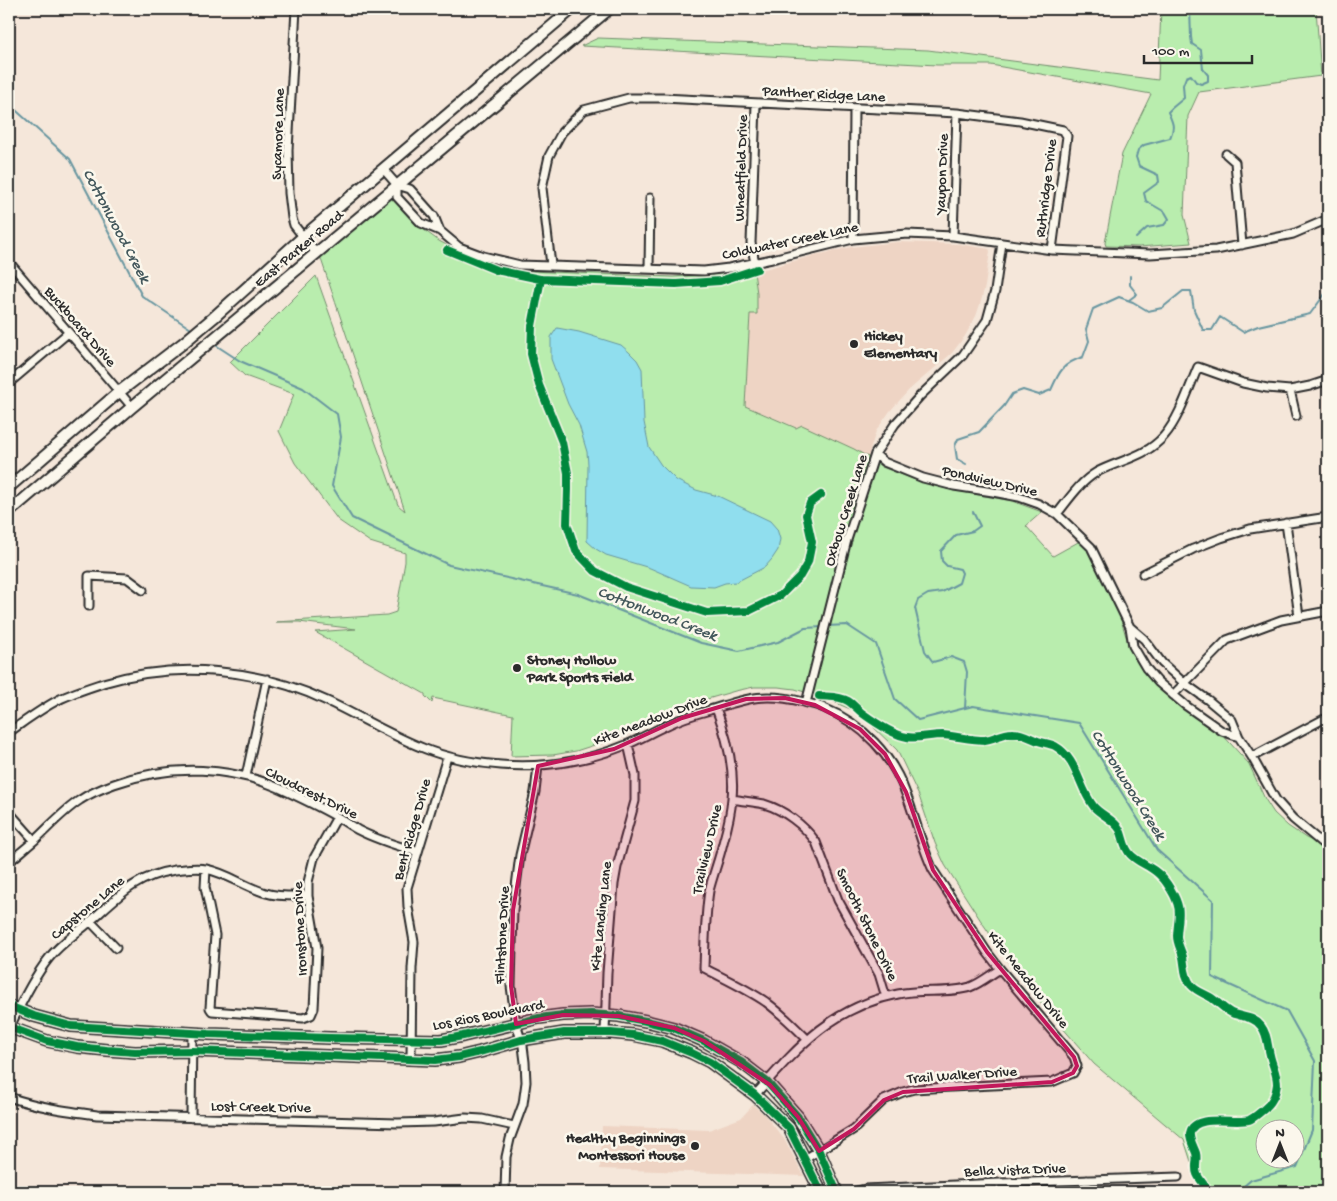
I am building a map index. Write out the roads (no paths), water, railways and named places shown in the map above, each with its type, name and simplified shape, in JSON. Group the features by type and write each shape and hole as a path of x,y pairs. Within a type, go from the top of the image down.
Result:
{"main road":[{"name":"East Parker Road","path":"9,487 119,392 213,318 303,237 572,9"},
{"name":"East Parker Road","path":"9,512 608,9"},
{"name":"Los Rios Boulevard","path":"13,1008 71,1026 314,1038 441,1040 540,1018 563,1015 619,1016 646,1021 674,1028 704,1041 742,1062 767,1082 798,1117 819,1151 837,1192"},
{"path":"9,1027 47,1041 77,1047 135,1052 192,1051 435,1060 459,1057 521,1040 564,1033 605,1032 633,1035 662,1041 692,1053 710,1062 756,1095 789,1128 822,1192"}],"street":[{"name":"Sycamore Lane","path":"296,9 288,182 294,225 316,253"},
{"name":"Panther Ridge Lane","path":"551,265 542,188 549,156 562,132 584,110 629,98 663,98 956,113 1020,121 1063,130"},
{"name":"Wheatfield Drive","path":"755,262 752,243 756,104"},
{"path":"853,239 854,108"},
{"name":"Yaupon Drive","path":"953,236 956,113"},
{"name":"Ruthridge Drive","path":"1052,250 1068,136 1063,130"},
{"path":"1226,154 1235,162 1242,245"},
{"name":"Coldwater Creek Lane","path":"383,169 397,185 410,189 434,216 440,231"},
{"name":"Coldwater Creek Lane","path":"397,185 397,197 421,223 440,231 459,247 483,256 520,264 649,269 704,271 755,262 853,239 907,234 953,236 1052,250 1150,254 1216,250 1293,234 1328,219"},
{"path":"649,269 650,198"},
{"name":"Oxbow Creek Lane","path":"806,703 848,540 875,454 895,424 920,396 963,355 987,320 995,291 1002,243"},
{"name":"Buckboard Drive","path":"9,262 132,407"},
{"path":"9,382 68,333"},
{"path":"1057,514 1082,483 1097,472 1138,456 1154,446 1164,436 1172,426 1198,367 1243,383 1267,388 1290,390 1328,380"},
{"path":"1290,390 1296,416"},
{"name":"Pondview Drive","path":"875,454 884,462 923,478 954,486 1019,498 1039,504 1057,514 1091,547 1130,627 1132,646 1146,668 1158,682 1185,705 1222,731 1239,737"},
{"path":"1142,574 1193,549 1250,529 1328,517"},
{"path":"1286,523 1299,616"},
{"path":"89,606 90,576 127,578 143,590"},
{"path":"1173,695 1227,640 1281,620 1328,611"},
{"name":"Pondview Drive","path":"1130,627 1144,639 1162,663 1184,684 1208,700 1232,720 1239,737 1276,800 1293,818 1325,841"},
{"name":"Kite Meadow Drive","path":"9,732 59,699 123,678 178,670 210,670 267,679 324,699 397,737 423,748 447,756 500,765 552,765 582,759 628,744 670,723 734,702 760,696 785,698 823,707 848,720 870,737 885,754 906,792 920,839 933,870 987,952 1074,1057 1078,1066"},
{"path":"246,776 267,679"},
{"name":"Trailview Drive","path":"716,708 724,727 730,755 733,785 723,846 709,892 704,968 740,986 767,1003 807,1039"},
{"path":"1252,757 1328,718"},
{"name":"Kite Landing Lane","path":"605,1032 614,884 635,801 635,775 628,744"},
{"name":"Bent Ridge Drive","path":"411,1059 414,942 407,888 447,756"},
{"name":"Flintstone Drive","path":"504,1192 506,1157 514,1126 523,1104 526,1082 525,1062 516,1024 511,986 513,910 520,855 535,792 538,766"},
{"name":"Cloudcrest Drive","path":"9,862 63,812 82,799 105,787 130,778 178,770 203,770 246,776 286,791 358,830 388,843 418,852"},
{"name":"Smooth Stone Drive","path":"732,799 765,804 779,810 810,834 816,842 838,900 879,974 886,997"},
{"path":"9,812 34,840"},
{"name":"Ironstone Drive","path":"206,869 205,887 215,935 210,1008 212,1011 303,1018 311,1015 314,1008 317,948 308,896 308,882 314,858 337,817"},
{"name":"Capstone Lane","path":"9,1027 13,1008 49,958 110,903 144,878 189,868 206,869 228,876 266,894 308,896"},
{"path":"90,921 116,948"},
{"path":"756,1095 807,1039 833,1019 850,1010 868,1002 916,991 962,989 978,983 1000,969"},
{"path":"191,1118 192,1033"},
{"name":"Trail Walker Drive","path":"805,1159 854,1129 884,1100 903,1092 914,1089 1052,1082 1073,1073 1078,1066"},
{"name":"Lost Creek Drive","path":"9,1098 24,1103 97,1115 398,1123 434,1122 465,1118 482,1119 514,1126"},
{"name":"Bella Vista Drive","path":"853,1192 865,1189 912,1190 1000,1183 1178,1177"},
{"path":"1087,1180 1087,1192"},
{"path":"1000,1183 1000,1192"}],"water":[{"path":"557,328 579,332 621,345 637,360 642,369 644,422 649,447 661,465 676,480 696,490 718,496 770,521 777,529 780,539 778,550 765,567 736,582 714,587 691,586 650,568 606,555 587,541 587,452 579,425 568,404 551,359 551,337"}],"waterway":[{"path":"1136,238 1147,228 1164,225 1169,219 1165,212 1146,201 1144,193 1159,182 1158,175 1139,166 1136,157 1138,150 1144,145 1170,138 1173,125 1168,112 1184,98 1183,85 1186,77 1191,75 1196,82 1201,84 1208,81 1208,75 1203,69 1201,50 1192,44 1190,9"},
{"name":"Cottonwood Creek","path":"9,104 70,159 142,296 194,331"},
{"path":"1328,243 1322,249 1324,272 1328,276"},
{"path":"1129,300 1137,294 1130,285 1130,276"},
{"path":"966,464 957,459 955,446 958,439 979,432 1004,406 1012,394 1023,390 1039,395 1051,390 1062,369 1076,359 1083,357 1089,341 1086,329 1093,309 1119,297 1133,302 1148,311 1162,308 1183,291 1191,291 1194,310 1203,330 1212,330 1220,317 1243,332 1258,326 1310,314 1328,290"},
{"name":"Cottonwood Creek","path":"214,344 240,361 303,388 337,414 341,437 332,486 352,518 449,565 578,594 701,643 739,651 778,642 805,628 823,627"},
{"path":"965,708 967,672 964,662 951,657 933,662 925,651 915,608 918,600 928,594 942,592 959,583 962,573 960,569 947,566 942,561 941,551 956,535 973,531 980,526 973,512"},
{"name":"Cottonwood Creek","path":"827,626 847,625 876,644 895,699 918,720 973,706 1079,723 1157,850 1213,900 1212,977 1287,1011 1315,1061 1312,1130 1297,1167 1251,1180 1237,1192"}],"place":[{"name":"Hickey Elementary","path":"854,344"},
{"name":"Stoney Hollow Park Sports Field","path":"517,668"},
{"name":"Healthy Beginnings Montessori House","path":"695,1146"}]}
